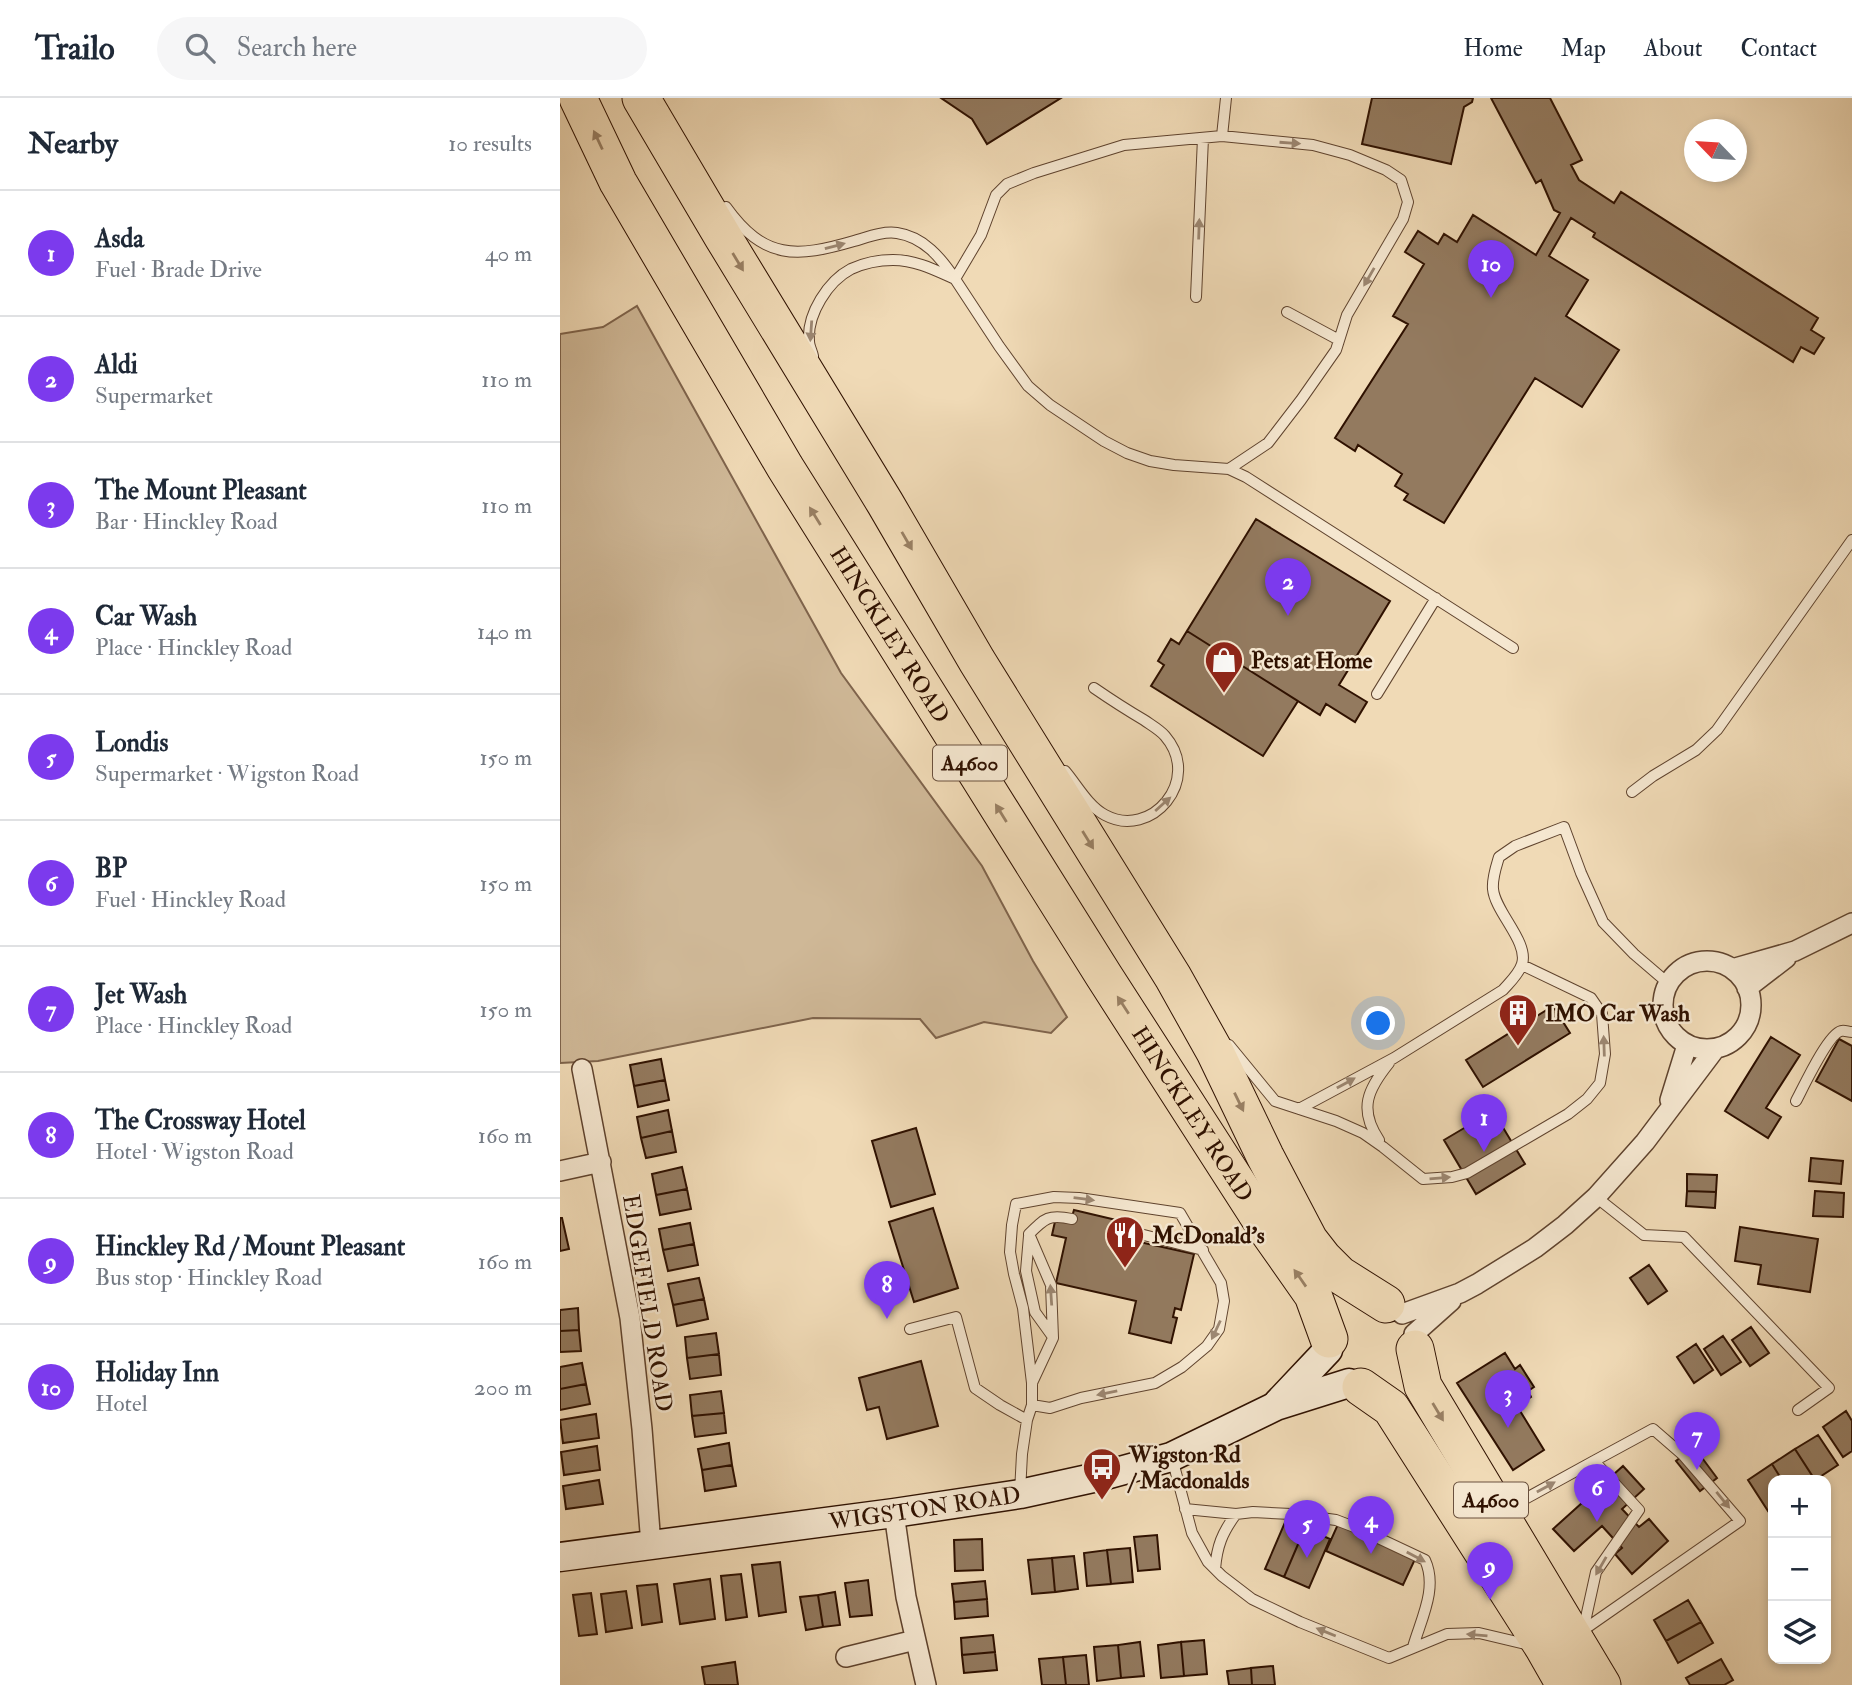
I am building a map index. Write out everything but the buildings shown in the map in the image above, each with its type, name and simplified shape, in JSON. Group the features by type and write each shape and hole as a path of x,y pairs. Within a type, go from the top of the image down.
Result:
{"highway":[{"name":"HINCKLEY ROAD","path":"578,98 618,182 792,478 1104,976 1268,1231 1313,1295 1329,1344"},
{"name":"HINCKLEY ROAD","path":"642,98 977,661 1173,977 1215,1052 1309,1240 1340,1275 1404,1325"},
{"path":"1329,1344 1333,1325 1345,1311 1366,1302 1404,1325 1411,1363 1399,1378 1382,1387 1355,1385"},
{"name":"A4600","path":"1404,1325 1423,1386 1485,1490 1568,1642 1564,1685"},
{"name":"A4600","path":"1329,1344 1335,1369 1391,1408 1602,1685"}],"street":[{"path":"1732,969 1795,951 1852,923"},
{"path":"1747,988 1795,951"},
{"path":"1695,962 1718,962 1732,969 1747,988 1751,1009 1747,1024 1729,1044 1715,1049 1699,1049 1687,1045 1672,1033 1663,1015 1663,1000 1669,984 1671,978 1681,969 1695,962"},
{"path":"1667,1111 1687,1045"},
{"path":"1404,1325 1487,1279 1566,1225 1596,1197 1645,1142 1715,1049"},
{"name":"EDGEFIELD ROAD","path":"583,1069 630,1318 651,1545"},
{"path":"560,1171 601,1162"},
{"name":"WIGSTON ROAD","path":"1276,1405 1329,1344"},
{"name":"WIGSTON ROAD","path":"560,1557 1020,1494 1171,1457 1276,1405 1355,1385"},
{"path":"894,1513 898,1552 926,1685"},
{"path":"846,1657 915,1640"}],"lane":[{"path":"642,98 683,147"},
{"path":"1222,136 1226,98"},
{"path":"955,279 981,235 996,195 1007,184 1124,145 1222,136 1313,145 1350,155 1386,170 1401,180 1408,202 1403,219 1347,315 1336,351 1268,443 1229,469"},
{"path":"1196,297 1203,138"},
{"path":"718,197 750,236 766,246 785,251 804,252 877,234 897,233 931,248 1028,386 1050,405 1127,453 1174,465 1229,469 1246,477 1513,648"},
{"path":"819,368 809,340 811,320 831,285 849,270 871,262 894,260 914,262 955,279"},
{"path":"1287,312 1339,340"},
{"path":"831,393 884,503"},
{"path":"1632,792 1696,750 1717,730 1852,540"},
{"path":"1377,694 1436,598"},
{"path":"977,661 1035,733"},
{"path":"1060,764 1093,806 1117,820 1132,821 1148,816 1172,796 1179,769 1177,757 1165,736 1094,688"},
{"path":"1299,1109 1394,1058 1503,990 1516,975 1523,957 1520,944 1496,902 1492,887 1499,857 1515,846 1564,827 1602,922 1669,984"},
{"path":"1224,1039 1275,1101 1363,1133 1423,1179 1452,1177 1467,1173 1568,1114 1587,1099 1600,1083 1605,1054 1602,1014 1591,998 1522,965"},
{"path":"1173,977 1207,1018"},
{"path":"1797,1101 1811,1071 1833,1036 1841,1031 1852,1032"},
{"path":"1383,1147 1372,1130 1368,1098 1374,1082 1394,1058"},
{"path":"1020,1494 1022,1454 1032,1405 1032,1383 1023,1308 1010,1252 1016,1204 1054,1196 1180,1213 1221,1283 1224,1301 1219,1329 1207,1346 1182,1367 1155,1383 1081,1398 1051,1408 1032,1405"},
{"path":"1596,1197 1644,1236 1684,1237 1829,1388 1798,1410"},
{"path":"1053,1338 1035,1312 1026,1271 1030,1234 1044,1219 1057,1215 1072,1219"},
{"path":"1128,1231 1203,1250"},
{"path":"1030,1234 1051,1285 1053,1338 1032,1383"},
{"path":"910,1329 956,1317 975,1388 1027,1420"},
{"path":"1171,1457 1192,1533 1208,1562 1215,1569 1252,1599 1300,1622 1389,1658 1447,1634 1479,1633 1568,1642 1740,1521 1684,1455 1653,1429 1523,1500 1510,1503 1485,1490"},
{"path":"1568,1642 1596,1572 1639,1510 1594,1461"},
{"path":"1185,1509 1236,1514 1279,1513 1336,1520 1425,1560 1431,1589 1413,1647"},
{"path":"1215,1569 1217,1549 1236,1514"}],"shaded area":[{"path":"637,306 841,673 982,866 1033,961 1067,1017 1051,1033 984,1022 936,1038 920,1019 813,1018 598,1061 560,1063 560,334 603,327"}],"place":[{"name":"Holiday Inn","path":"1491,298"},
{"name":"Aldi","path":"1288,616"},
{"name":"Pets at Home","path":"1224,694"},
{"name":"IMO Car Wash","path":"1518,1047"},
{"name":"Asda","path":"1484,1152"},
{"name":"McDonald's","path":"1125,1269"},
{"name":"The Crossway Hotel","path":"887,1319"},
{"name":"The Mount Pleasant","path":"1508,1428"},
{"name":"Jet Wash","path":"1697,1470"},
{"name":"Wigston Rd / Macdonalds","path":"1102,1501"},
{"name":"BP","path":"1597,1522"},
{"name":"Car Wash","path":"1371,1554"},
{"name":"Londis","path":"1307,1558"},
{"name":"Hinckley Rd / Mount Pleasant","path":"1490,1600"}]}
